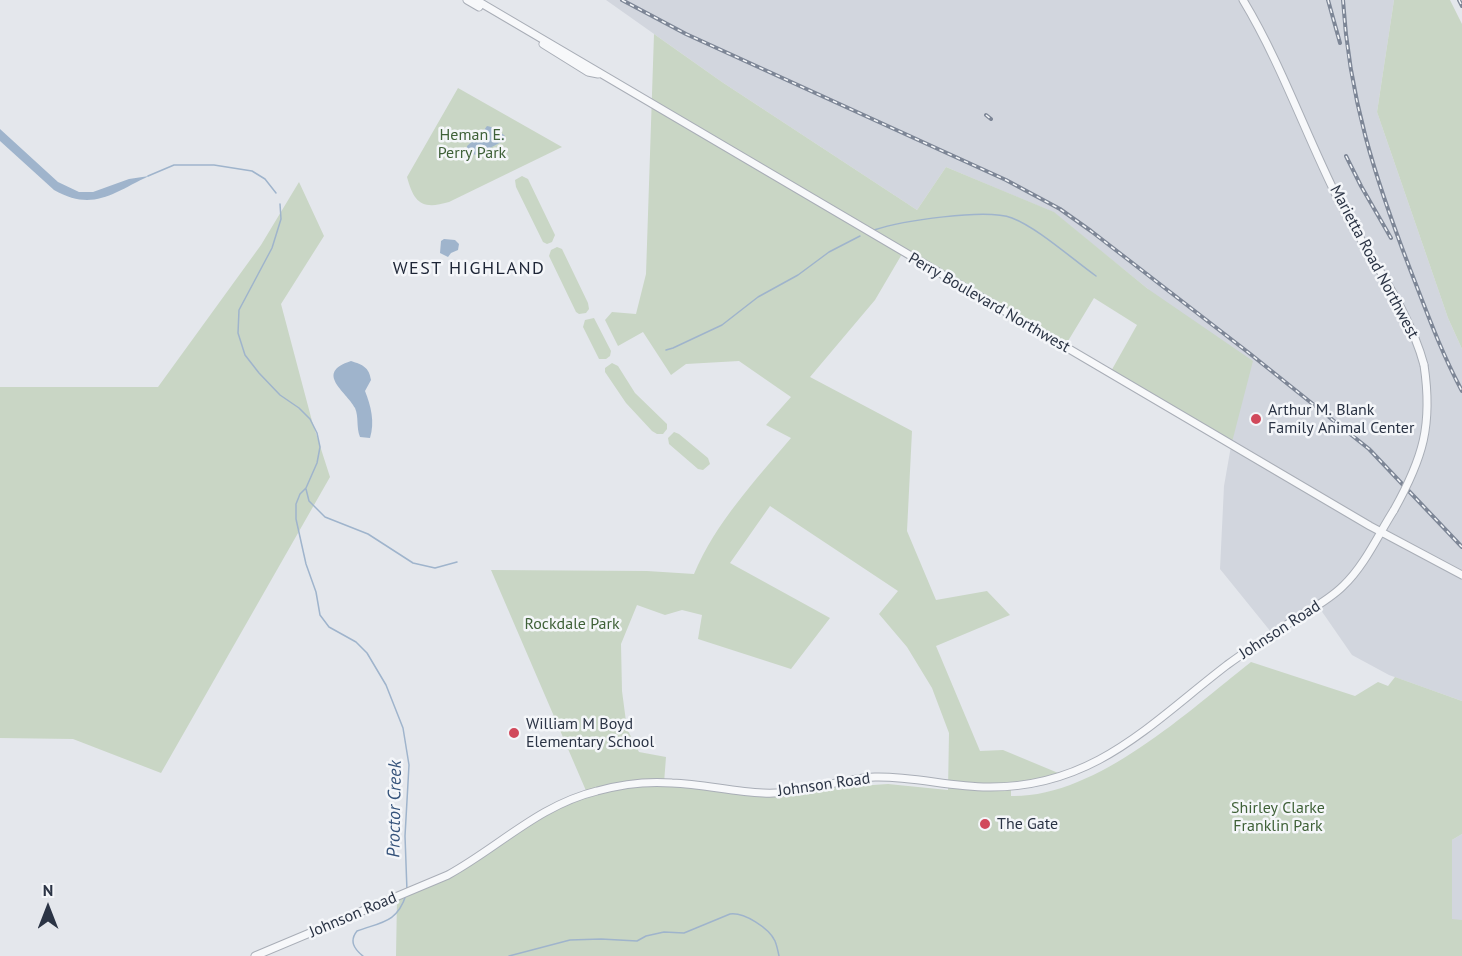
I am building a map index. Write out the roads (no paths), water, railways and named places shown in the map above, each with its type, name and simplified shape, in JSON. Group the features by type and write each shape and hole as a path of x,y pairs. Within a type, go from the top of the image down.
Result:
{"street":[{"name":"Perry Boulevard Northwest","path":"467,0 588,72 598,74"},
{"name":"Perry Boulevard Northwest","path":"476,0 581,60 598,74 1380,532 1462,575"},
{"name":"Marietta Road Northwest","path":"1244,0 1338,198 1412,329 1424,365 1428,403 1420,456 1412,478 1380,532"},
{"name":"Johnson Road","path":"255,956 460,868 548,809 594,791 618,786 673,783 766,794 792,792 849,780 887,777 987,787 1017,786 1049,780 1081,769 1107,757 1135,739 1240,656 1333,595 1355,572 1380,532"}],"water":[{"path":"487,126 505,136 503,141 477,155 471,154 467,151 467,146"},
{"path":"0,129 58,182 79,192 93,192 129,179 149,176 103,198 92,200 68,196 54,190 0,141"},
{"path":"455,240 459,244 458,250 448,257 440,253 441,241"},
{"path":"351,361 365,367 371,380 365,391 372,414 370,438 360,437 355,408 334,377 335,371 340,366"}],"waterway":[{"name":"Proctor Creek","path":"148,176 174,165 214,165 252,171 265,179 276,193"},
{"name":"Proctor Creek","path":"280,204 281,219 272,248 239,310 238,333 245,355 259,373 280,395 310,419 317,433 320,447 317,463 296,504 296,519 320,615 329,627 356,642 367,653 386,685 403,728 409,765 405,836 407,891"},
{"path":"874,230 943,217 1000,215 1012,218 1033,229 1096,276"},
{"path":"666,350 722,325 758,297 798,275 829,252 860,236"},
{"path":"306,489 309,501 325,517 368,534 413,563 435,568 457,562"},
{"name":"Proctor Creek","path":"363,956 357,951 353,941 357,931 381,923 393,916 406,895"},
{"name":"Proctor Creek","path":"509,956 570,940 637,941 646,936 664,932 684,933 730,914 749,918 762,926 775,941 779,956"}],"railway":[{"path":"622,0 686,34 1006,180 1060,209 1249,353 1369,449 1462,547"},
{"path":"1328,0 1340,43"},
{"path":"1343,0 1351,71 1375,170 1428,315 1462,391"},
{"path":"1459,0 1462,6"},
{"path":"986,115 991,119"},
{"path":"1346,156 1391,238"}],"place":[{"name":"Arthur M. Blank Family Animal Center","path":"1256,419"},
{"name":"William M Boyd Elementary School","path":"514,733"},
{"name":"The Gate","path":"985,824"}],"district":[{"name":"WEST HIGHLAND","path":"469,269"}],"park label":[{"name":"Heman E. Perry Park","path":"472,144"},
{"name":"Rockdale Park","path":"572,624"},
{"name":"Shirley Clarke Franklin Park","path":"1278,817"}]}
